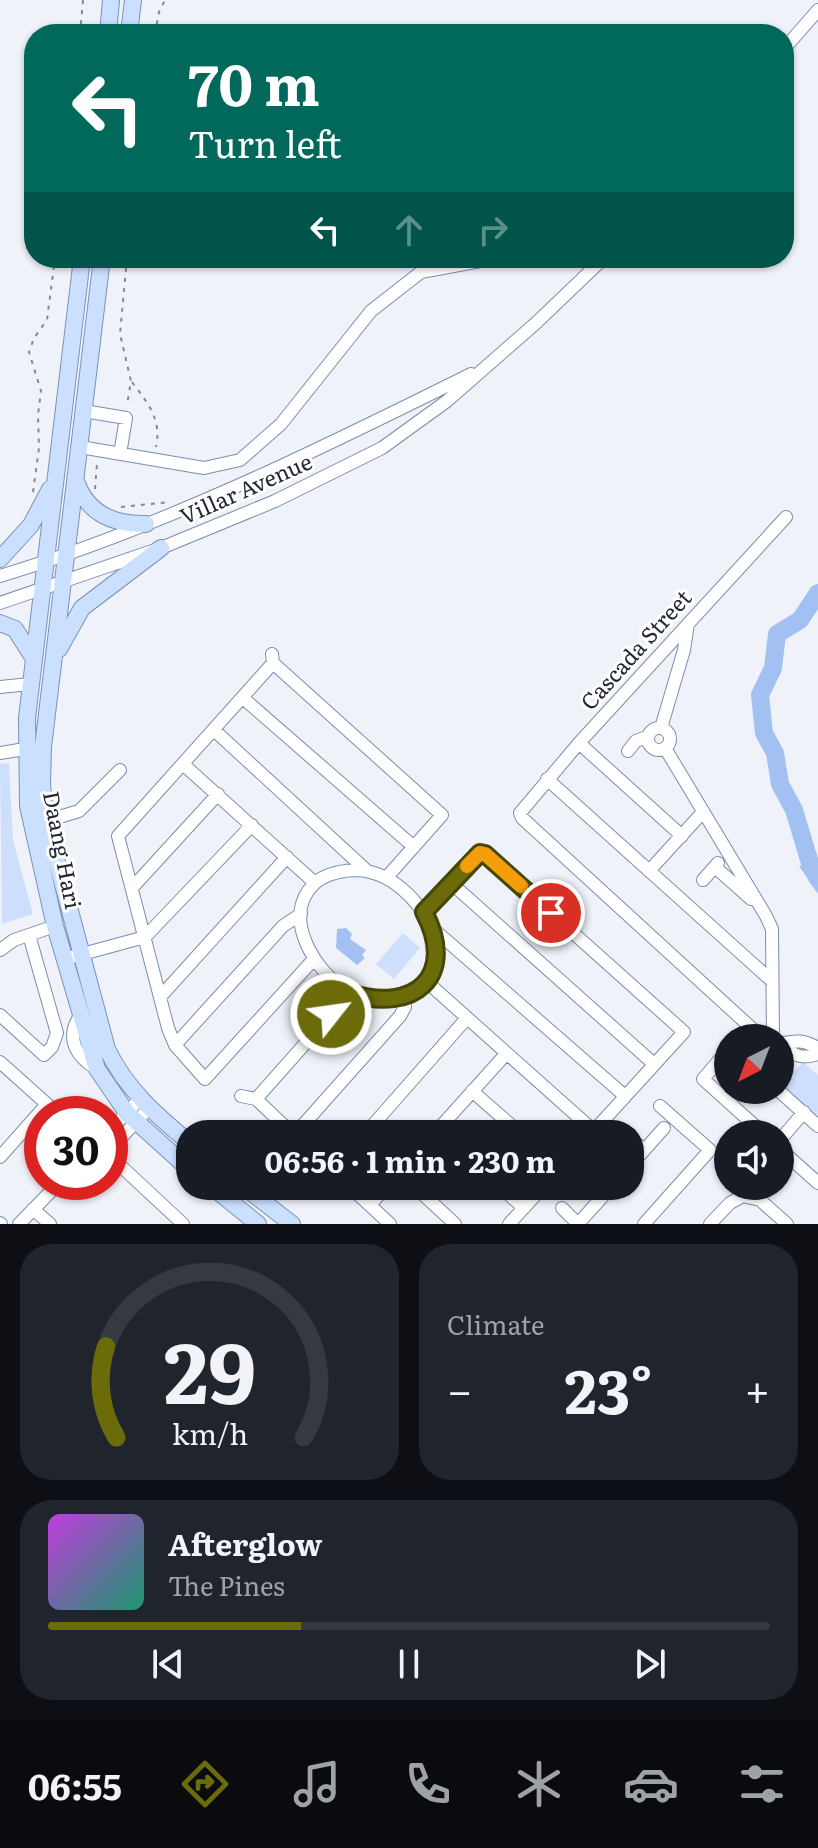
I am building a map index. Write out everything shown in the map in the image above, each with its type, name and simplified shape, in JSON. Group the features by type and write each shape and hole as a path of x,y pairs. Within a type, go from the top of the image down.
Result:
{"main road":[{"path":"109,24 111,0"},
{"path":"130,24 133,0"},
{"name":"Daang Hari","path":"81,268 30,684 25,749 28,806 55,926 97,1069 131,1118 176,1158"},
{"name":"Daang Hari","path":"101,268 43,747 42,785 46,821 107,1049 121,1075 145,1104 176,1131"},
{"path":"0,559 31,525 55,477"},
{"path":"75,479 83,497 97,512 120,523 146,524"},
{"path":"54,661 82,608 161,548"},
{"path":"0,623 15,629 34,659"},
{"path":"228,1200 258,1224"},
{"path":"261,1200 292,1224"}],"street":[{"path":"794,38 818,10"},
{"path":"80,447 204,468 240,460 281,424 371,311 421,272 443,268"},
{"name":"Villar Avenue","path":"0,603 161,548 275,501 382,448 447,401 594,268"},
{"name":"Villar Avenue","path":"0,576 67,555 208,501 485,367"},
{"path":"84,411 126,418 120,454"},
{"name":"Cascada Street","path":"748,1024 520,813 579,743 786,517"},
{"path":"661,728 684,650 688,624"},
{"path":"314,959 205,1079 175,1045 118,836 243,698 272,658 442,815 387,877"},
{"path":"0,687 30,684"},
{"path":"243,698 414,847"},
{"path":"628,751 636,741 647,737 654,729 661,728 670,739 665,748 658,750 651,748 647,737"},
{"path":"214,730 366,870"},
{"path":"579,743 682,836"},
{"path":"665,748 772,929 770,1024"},
{"path":"0,753 25,749"},
{"path":"184,765 315,883"},
{"path":"46,821 79,811 120,770"},
{"path":"547,779 772,981"},
{"path":"132,888 218,794"},
{"path":"649,871 703,812"},
{"path":"64,959 145,937 252,825"},
{"path":"703,880 728,852"},
{"path":"424,912 477,855 485,854 684,1032 603,1120"},
{"path":"161,996 287,857"},
{"path":"715,867 761,908"},
{"path":"366,870 387,877 406,891 424,912 436,944 437,959 427,982 404,998 367,998 350,993 329,977 314,959 305,940 301,914 306,896 315,883 343,871 366,870"},
{"path":"451,883 654,1064"},
{"path":"175,1045 283,926 301,914"},
{"path":"0,950 14,940 55,926"},
{"path":"431,927 625,1096"},
{"path":"0,1015 44,1055 52,1047 57,1033 29,935"},
{"path":"427,982 579,1120"},
{"path":"256,1099 350,993"},
{"path":"307,1120 400,1016 405,1007 404,998"},
{"path":"377,1120 467,1018"},
{"path":"794,1040 807,1042 818,1048"},
{"path":"448,1120 506,1054"},
{"path":"794,1055 806,1058 818,1054"},
{"path":"0,1062 38,1096"},
{"path":"714,1066 703,1079 714,1089"},
{"path":"472,1091 505,1120"},
{"path":"241,1096 256,1099 279,1120"},
{"path":"128,1123 145,1104"},
{"path":"731,1104 748,1120"},
{"path":"794,1104 818,1126"},
{"path":"644,1224 710,1150 660,1106"},
{"path":"794,1124 804,1112"},
{"path":"644,1150 664,1128"},
{"path":"0,1157 24,1130"},
{"path":"794,1162 818,1183"},
{"path":"128,1173 183,1224"},
{"path":"710,1224 730,1203 743,1196 760,1200 787,1224"},
{"path":"19,1224 42,1200"},
{"path":"364,1200 390,1224"},
{"path":"370,1205 374,1200"},
{"path":"429,1200 455,1224"},
{"path":"515,1200 524,1208"},
{"path":"509,1224 531,1200"},
{"path":"562,1208 578,1224 599,1200"},
{"path":"33,1209 50,1224"}],"path":[{"path":"81,24 83,0"},
{"path":"156,24 165,0"},
{"path":"30,503 39,448 41,391 29,352 34,338 47,320 54,268"},
{"path":"126,268 120,334 131,381 126,418"},
{"path":"131,381 151,407 158,422 154,459"},
{"path":"95,493 99,450"},
{"path":"113,508 170,502"}],"shaded area":[{"path":"9,763 13,840 33,914 2,924 0,764"},
{"path":"403,933 420,948 394,979 376,964"},
{"path":"803,1062 818,1075 816,1115 794,1096 794,1072"}],"water":[{"path":"810,863 818,871 818,894 799,866"},
{"path":"346,928 352,934 350,939 366,950 362,955 365,958 357,965 336,948 337,929"}],"waterway":[{"path":"818,593 800,620 777,634 773,668 760,695 764,733 775,753 780,784 794,810 818,879"}],"slow traffic":[{"path":"467,866 480,853 485,854 521,886"}],"route":[{"path":"331,1014 350,993 367,998 404,998 427,982 437,959 436,944 424,912 480,853 485,854 551,913"}]}
